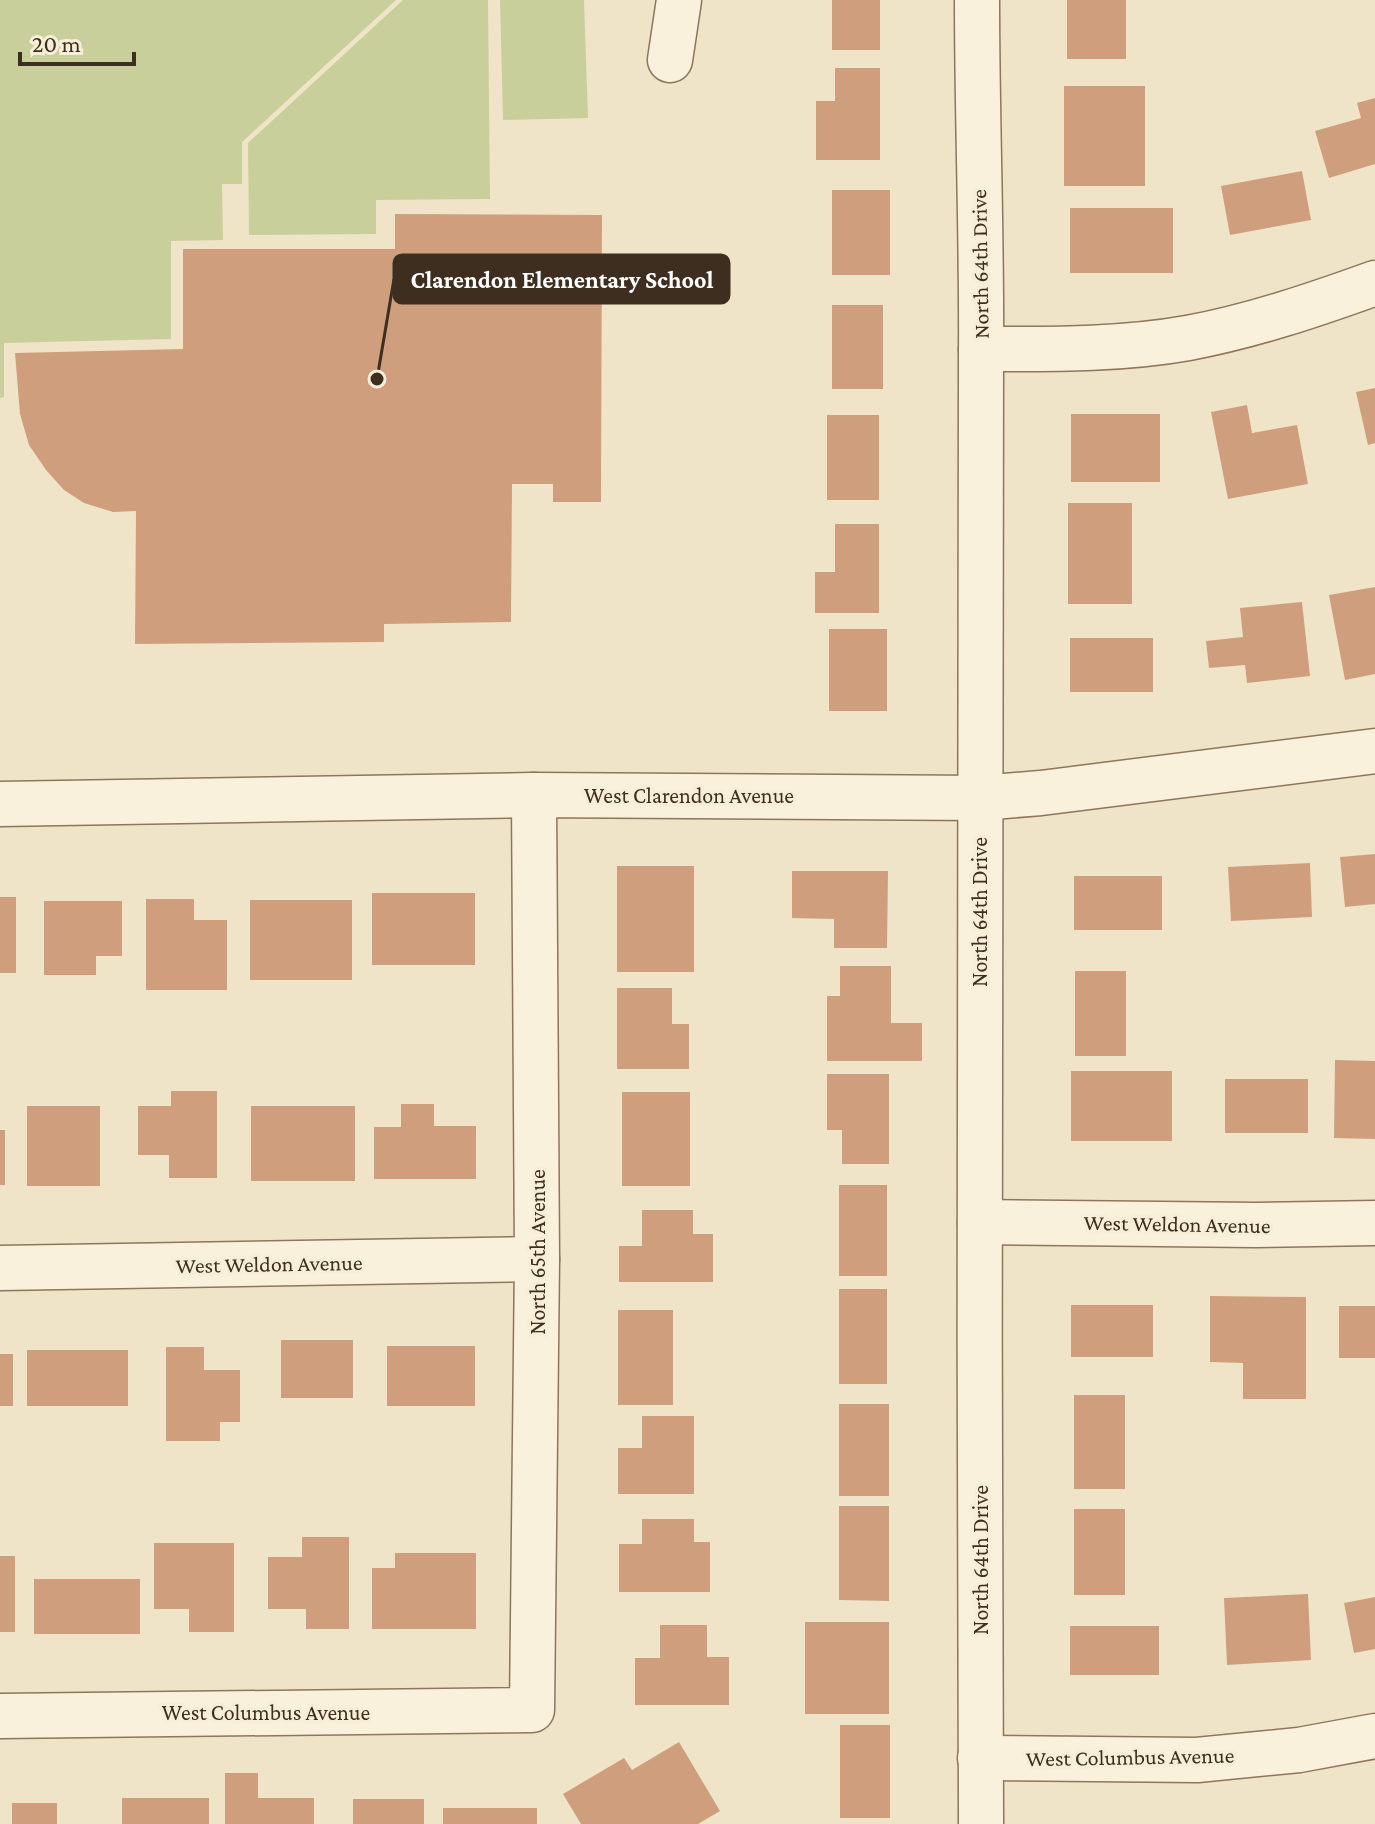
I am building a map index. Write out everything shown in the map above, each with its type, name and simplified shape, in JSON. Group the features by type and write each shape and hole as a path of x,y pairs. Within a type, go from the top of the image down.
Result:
{"street":[{"path":"670,60 679,0"},
{"name":"North 64th Drive","path":"977,0 981,349 978,1126 981,1824"},
{"path":"981,349 1068,349 1187,338 1288,314 1375,283"},
{"name":"West Clarendon Avenue","path":"0,804 534,795 980,798 1375,751"},
{"name":"North 65th Avenue","path":"532,1710 537,1259 534,795"},
{"name":"West Weldon Avenue","path":"980,1222 1375,1223"},
{"name":"West Weldon Avenue","path":"0,1268 537,1259"},
{"name":"West Columbus Avenue","path":"0,1716 532,1710"},
{"name":"West Columbus Avenue","path":"980,1758 1197,1760 1299,1750 1375,1736"}],"green space":[{"path":"0,0 396,0 242,142 242,184 222,184 223,240 171,241 171,339 4,343 4,397 0,398"},
{"path":"403,0 488,0 490,199 376,200 376,234 249,235 248,143"},
{"path":"500,0 584,0 588,118 503,120"}],"building":[{"path":"832,0 880,0 880,50 832,50"},
{"path":"1067,0 1126,0 1126,59 1067,59"},
{"path":"835,68 880,68 880,160 816,160 816,101 835,101"},
{"path":"1064,86 1145,86 1145,186 1064,186"},
{"path":"1375,98 1375,164 1329,178 1315,131 1361,118 1357,103"},
{"path":"1302,171 1311,220 1230,235 1221,186"},
{"path":"832,190 890,190 890,275 832,275"},
{"path":"1070,208 1173,208 1173,273 1070,273"},
{"path":"395,214 602,215 601,502 553,502 553,484 512,484 511,622 384,624 384,642 135,644 136,511 113,512 84,503 64,490 46,470 29,445 20,414 15,353 183,349 183,249 395,249"},
{"path":"832,305 883,305 883,389 832,389"},
{"path":"1375,388 1375,443 1368,445 1356,392"},
{"path":"1247,405 1252,433 1297,425 1308,484 1228,499 1211,412"},
{"path":"1071,414 1160,414 1160,482 1071,482"},
{"path":"827,415 879,415 879,500 827,500"},
{"path":"1068,503 1132,503 1132,604 1068,604"},
{"path":"835,524 879,524 879,613 815,613 815,572 835,572"},
{"path":"1375,587 1375,674 1345,680 1329,595"},
{"path":"1302,602 1310,676 1247,683 1245,665 1209,668 1206,641 1243,637 1240,608"},
{"path":"829,629 887,629 887,711 829,711"},
{"path":"1070,638 1153,638 1153,692 1070,692"},
{"path":"1375,854 1375,904 1345,907 1340,857"},
{"path":"1310,863 1312,917 1231,921 1228,867"},
{"path":"617,866 694,866 694,972 617,972"},
{"path":"792,871 888,871 887,948 834,948 834,919 792,918"},
{"path":"1074,876 1162,876 1162,930 1074,930"},
{"path":"372,893 475,893 475,965 372,965"},
{"path":"0,897 16,897 16,973 0,973"},
{"path":"146,899 194,899 194,920 227,920 227,990 146,990"},
{"path":"250,900 352,900 352,980 250,980"},
{"path":"44,901 122,901 122,956 96,956 96,975 44,975"},
{"path":"840,966 891,966 891,1023 922,1023 922,1061 827,1061 827,996 840,996"},
{"path":"1075,971 1126,971 1126,1056 1075,1056"},
{"path":"617,988 672,988 672,1024 689,1024 689,1069 617,1069"},
{"path":"1335,1060 1375,1061 1375,1139 1334,1138"},
{"path":"1071,1071 1172,1071 1172,1141 1071,1141"},
{"path":"827,1074 889,1074 889,1164 842,1164 842,1130 827,1130"},
{"path":"1225,1079 1308,1079 1308,1133 1225,1133"},
{"path":"171,1091 217,1091 217,1178 169,1178 169,1155 138,1155 138,1106 171,1106"},
{"path":"622,1092 690,1092 690,1186 622,1186"},
{"path":"401,1104 434,1104 434,1126 476,1126 476,1179 374,1179 374,1127 401,1127"},
{"path":"27,1106 100,1106 100,1186 27,1186"},
{"path":"251,1106 355,1106 355,1181 251,1181"},
{"path":"0,1130 5,1130 5,1185 0,1185"},
{"path":"839,1185 887,1185 887,1276 839,1276"},
{"path":"642,1210 693,1210 693,1234 713,1234 713,1282 619,1282 619,1246 642,1246"},
{"path":"839,1289 887,1289 887,1384 839,1384"},
{"path":"1210,1296 1306,1297 1306,1399 1243,1399 1243,1363 1210,1362"},
{"path":"1071,1305 1153,1305 1153,1357 1071,1357"},
{"path":"1339,1306 1375,1306 1375,1358 1339,1358"},
{"path":"618,1310 673,1310 673,1405 618,1405"},
{"path":"281,1340 353,1340 353,1398 281,1398"},
{"path":"387,1346 475,1346 475,1406 387,1406"},
{"path":"166,1347 204,1347 204,1370 240,1370 240,1422 220,1422 220,1441 166,1441"},
{"path":"27,1350 128,1350 128,1406 27,1406"},
{"path":"0,1354 13,1354 13,1406 0,1406"},
{"path":"1074,1395 1125,1395 1125,1489 1074,1489"},
{"path":"839,1404 889,1404 889,1496 839,1496"},
{"path":"642,1416 694,1416 694,1494 618,1494 618,1448 642,1448"},
{"path":"839,1506 889,1506 889,1601 839,1600"},
{"path":"1074,1509 1125,1509 1125,1595 1074,1595"},
{"path":"642,1519 694,1519 694,1542 710,1542 710,1592 619,1592 619,1544 642,1544"},
{"path":"302,1537 349,1537 349,1629 306,1629 306,1609 268,1609 268,1557 302,1557"},
{"path":"154,1543 234,1543 234,1632 189,1632 189,1609 154,1609"},
{"path":"395,1553 476,1553 476,1629 372,1629 372,1568 395,1568"},
{"path":"0,1556 15,1556 15,1632 0,1632"},
{"path":"34,1579 140,1579 140,1634 34,1634"},
{"path":"1308,1594 1311,1660 1227,1665 1224,1598"},
{"path":"1375,1597 1375,1649 1354,1653 1344,1603"},
{"path":"805,1622 889,1622 889,1714 805,1714"},
{"path":"660,1625 707,1625 707,1657 729,1657 729,1705 635,1705 635,1658 660,1658"},
{"path":"1070,1626 1159,1626 1159,1675 1070,1675"},
{"path":"840,1725 890,1725 890,1818 840,1818"},
{"path":"679,1742 720,1811 698,1824 581,1824 563,1794 624,1758 632,1770"},
{"path":"225,1773 258,1773 258,1798 314,1798 314,1824 225,1824"},
{"path":"122,1798 209,1798 209,1824 122,1824"},
{"path":"353,1799 424,1799 424,1824 353,1824"},
{"path":"12,1803 57,1803 57,1824 12,1824"},
{"path":"443,1808 537,1808 537,1824 443,1824"}],"place":[{"name":"Clarendon Elementary School","path":"377,379"}]}
